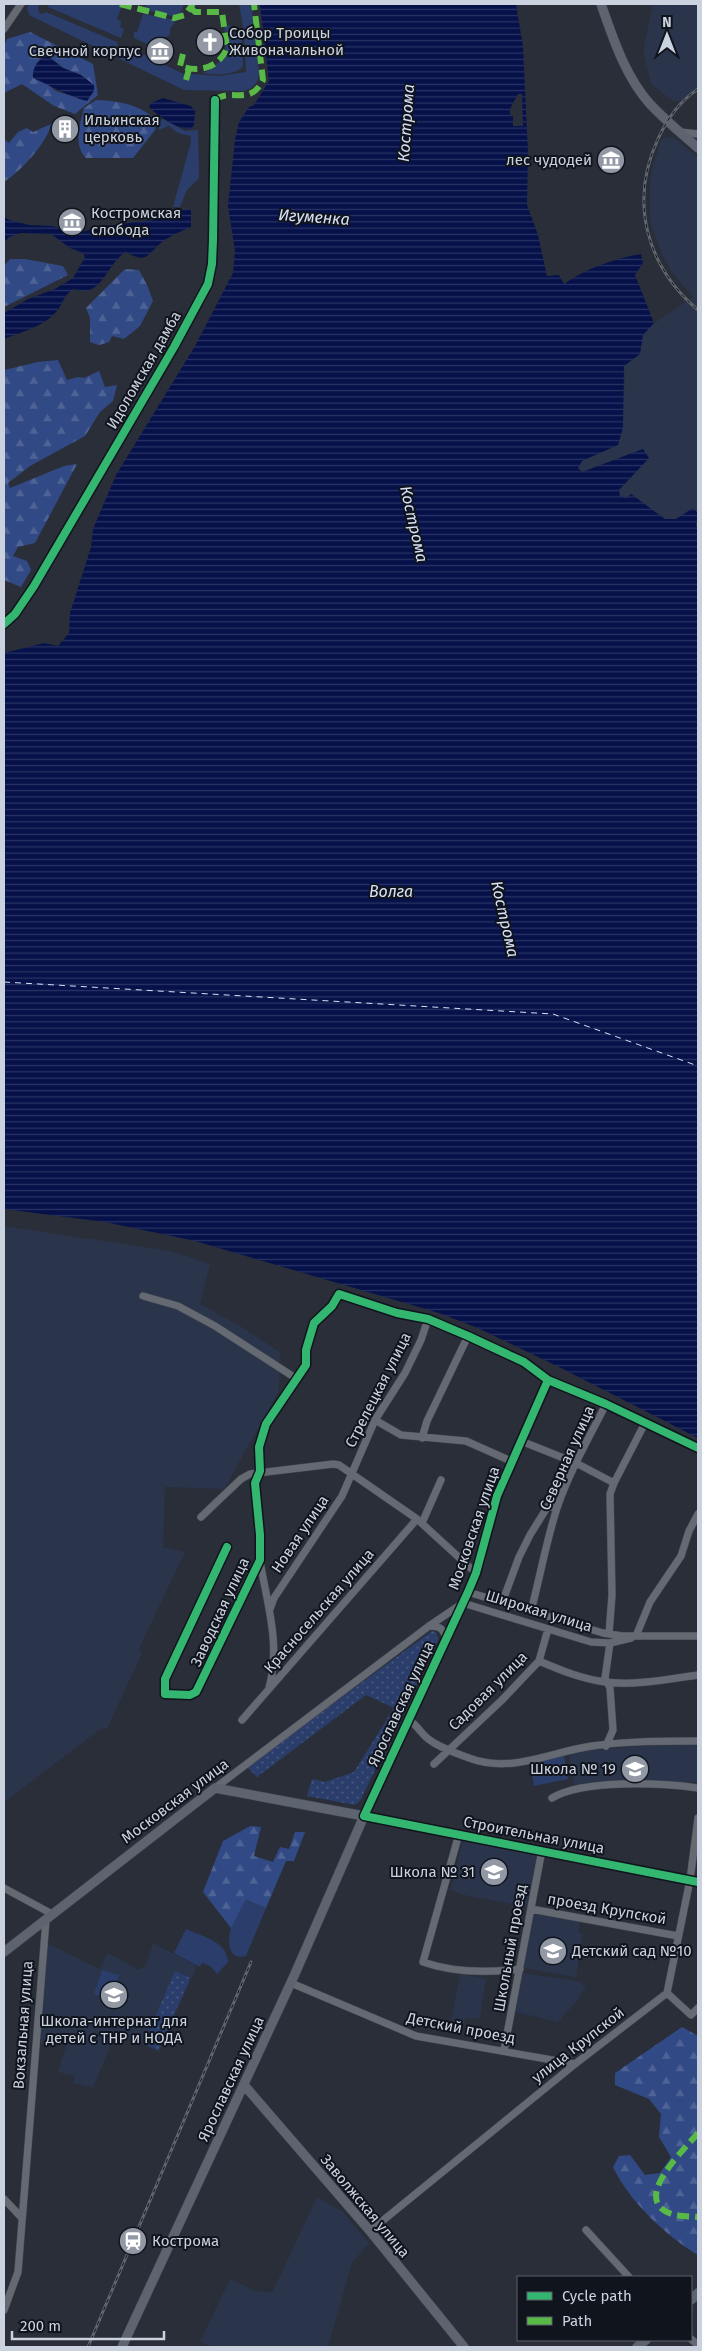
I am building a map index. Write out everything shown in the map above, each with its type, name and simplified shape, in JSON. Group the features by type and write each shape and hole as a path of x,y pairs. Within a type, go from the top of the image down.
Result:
{"main road":[{"path":"601,4 610,30 632,78 649,103 698,148"},
{"name":"Строительная улица","path":"214,1788 364,1816"},
{"name":"Московская улица","path":"4,1952 214,1788"},
{"name":"Ярославская улица","path":"122,2347 244,2085 364,1816"},
{"name":"Заволжская улица","path":"244,2085 370,2231 464,2347"}],"street":[{"path":"4,30 7,19 21,4"},
{"name":"Идоломская дамба","path":"4,624 15,614 34,586 174,347 208,284 212,270 215,100"},
{"path":"680,132 698,134"},
{"name":"Заводская улица","path":"227,1547 164,1679 164,1694 190,1696 196,1692 260,1560 260,1535 255,1482 260,1471 259,1447 266,1424 306,1365 306,1350 314,1324 332,1306 339,1294 397,1313 428,1319"},
{"path":"143,1296 186,1310 215,1326 297,1379"},
{"path":"428,1319 524,1362 548,1380 606,1404 698,1448"},
{"name":"Стрелецкая улица","path":"352,1473 375,1420 405,1373 421,1340 428,1319"},
{"path":"422,1438 431,1412 468,1336"},
{"name":"Московская улица","path":"214,1788 463,1603 476,1573 497,1496 548,1380"},
{"name":"Северная улица","path":"531,1611 543,1554 556,1508 606,1404"},
{"path":"375,1420 402,1435 466,1441 512,1461"},
{"path":"609,1634 612,1595 610,1505 614,1483 645,1423"},
{"path":"521,1441 576,1463 614,1483"},
{"path":"201,1517 242,1479 260,1471 333,1464 340,1465 420,1521 476,1573"},
{"name":"Новая улица","path":"270,1609 274,1598 342,1496 352,1473"},
{"name":"Красносельская улица","path":"242,1720 420,1521 441,1480"},
{"path":"502,1603 530,1535 548,1506 556,1508"},
{"path":"636,1636 650,1602 681,1556 689,1531 698,1514"},
{"path":"260,1560 270,1609 275,1654 274,1669 269,1688"},
{"name":"Широкая улица","path":"468,1592 609,1634 698,1636"},
{"name":"Широкая улица","path":"463,1603 591,1642 610,1642 636,1636"},
{"name":"Ярославская улица","path":"364,1816 463,1603"},
{"path":"430,1626 441,1628 444,1631 446,1640"},
{"name":"Садовая улица","path":"434,1764 502,1700 539,1660 548,1629"},
{"path":"606,1746 613,1730 610,1688 605,1678 610,1642"},
{"path":"539,1660 570,1673 607,1683 661,1680 698,1675"},
{"path":"409,1720 416,1724 429,1740 486,1763 507,1764 591,1746 644,1742 698,1741"},
{"path":"552,1798 561,1792 598,1786 679,1786 698,1788"},
{"name":"Строительная улица","path":"364,1816 694,1881"},
{"path":"698,1818 694,1881 678,1936 667,1993 691,2015 698,2008"},
{"path":"459,1834 423,1962 439,1967 492,1973 520,1969"},
{"name":"Школьный проезд","path":"504,2050 542,1850"},
{"path":"4,1888 49,1917"},
{"name":"проезд Крупской","path":"531,1910 678,1936"},
{"name":"Вокзальная улица","path":"4,2310 17,2279 49,1917"},
{"name":"Детский проезд","path":"290,1983 416,2036 575,2064"},
{"name":"улица Крупской","path":"370,2231 575,2064 667,1993"},
{"path":"4,2199 22,2218"},
{"path":"586,2230 628,2276"}],"shaded area":[{"path":"29,4 40,4 38,8 39,13 43,14 46,12 117,42 118,47 126,46 190,77 191,74 219,76 246,72 244,32 239,4 251,4 259,72 257,82 251,88 244,91 184,90 29,15 27,8"},
{"path":"48,4 119,5 121,8 117,19 121,21 120,27 124,29 121,38 48,7"},
{"path":"146,4 184,4 180,13 172,16 145,10"},
{"path":"653,4 698,4 698,87 681,101 673,101 651,84 643,50"},
{"path":"143,14 176,20 170,29 170,35 161,39 154,47 134,38 134,32 137,32"},
{"path":"230,25 232,34 242,33 243,66 230,73 203,73 216,65 224,55 226,35 224,27"},
{"path":"163,119 185,131 198,130 199,178 187,190 180,207 173,207 191,136 178,133 169,126 159,130 158,123"},
{"path":"675,138 698,158 698,513 693,508 676,519 668,520 661,518 632,494 626,498 620,496 619,490 649,458 643,449 582,472 578,468 582,461 618,445 625,381 624,366 640,354 642,335 654,323 693,297 674,275 662,255 650,222 650,180 653,165 662,139"},
{"path":"4,1226 171,1251 210,1264 200,1304 240,1326 280,1352 279,1391 224,1489 165,1487 163,1547 185,1552 139,1649 142,1653 107,1729 103,1727 4,1802"},
{"path":"432,1631 436,1632 438,1640 360,1801 355,1805 307,1796 312,1779 325,1782 354,1772 394,1708 366,1695 257,1777 247,1767"},
{"name":"Школа № 19","path":"698,1746 698,1785 696,1782 574,1785 569,1755 591,1750"},
{"path":"564,1756 568,1779 534,1786 530,1762"},
{"name":"Школа № 31","path":"463,1840 537,1855 528,1907 468,1896 450,1890"},
{"path":"246,1898 266,1908 246,1956 240,1957 232,1953 229,1939 232,1924"},
{"name":"Детский сад №10","path":"533,1914 580,1921 578,1933 583,1934 576,1977 523,1968"},
{"path":"186,1929 219,1944 223,1949 227,1955 228,1962 217,1974 210,1966 202,1963 200,1967 174,1953"},
{"name":"Школа-интернат для детей с ТНР и НОДА","path":"47,1943 99,1969 108,1953 139,1970 146,1965 153,1943 197,1966 159,2052 116,2032 93,2088 73,2083 75,2076 58,2072 67,2043 41,2044"},
{"path":"102,1970 119,1975 111,1999 94,1994"},
{"path":"175,1971 190,1978 158,2050 144,2043"},
{"name":"Детский сад №10","path":"523,1973 577,1981 586,1986 576,2002 558,2022 515,2012"},
{"path":"460,1974 486,1979 480,2017 476,2019 465,2018 464,2024 451,2021"},
{"path":"317,2197 343,2212 369,2243 352,2263 328,2347 212,2347 200,2342 230,2279 253,2290 272,2293"}],"green space":[{"path":"30,32 93,64 98,95 75,114 54,106 22,84 4,93 4,46 7,39","holes":["48,56 63,68 81,75 80,99 53,89 47,83 36,64 42,57"]},
{"path":"96,100 129,104 144,111 157,121 155,130 133,158 86,158 82,153 79,134 84,108"},
{"path":"51,124 39,148 17,172 4,182 4,139 9,143 18,132 27,128 33,132"},
{"path":"10,259 25,259 63,266 68,275 4,307 4,266"},
{"path":"125,269 139,270 153,301 140,326 124,339 112,336 109,342 99,345 90,342 90,318 86,308"},
{"path":"58,360 67,380 78,377 84,378 99,371 105,387 117,385 113,401 100,412 85,436 30,466 8,483 10,488 64,466 77,464 35,543 18,547 13,556 27,561 31,570 21,587 4,580 4,370 38,362"},
{"path":"250,1826 261,1827 254,1856 273,1862 280,1847 289,1849 295,1832 305,1832 294,1861 286,1861 266,1908 246,1899 231,1928 203,1892 223,1841"},
{"path":"682,2027 698,2036 698,2255 673,2238 649,2217 620,2180 613,2167 619,2156 630,2155 645,2175 660,2173 671,2157 659,2137 661,2114 649,2099 615,2085 615,2073"}],"water":[{"name":"Волга","path":"260,4 516,4 523,47 528,152 527,205 538,235 547,276 559,275 564,284 582,273 601,265 641,254 643,263 635,275 654,323 643,335 640,354 624,366 623,428 618,445 582,461 578,468 582,472 643,449 649,458 619,490 620,496 626,498 631,494 665,519 676,519 693,508 698,513 696,525 698,529 698,1438 561,1368 480,1329 439,1313 195,1241 105,1222 4,1209 4,653 44,643 58,646 69,633 70,613 91,547 93,529 116,475 195,346 233,273 235,251 228,206 235,140 239,122 249,107 254,105 269,81"},
{"path":"48,56 63,68 81,75 94,85 94,91 87,101 66,94 33,78 36,64"},
{"path":"163,98 191,106 195,111 194,125 191,129 174,125 149,107 151,103"},
{"path":"180,209 191,210 191,227 165,240 143,258 126,252 119,257 98,285 83,291 74,289 66,296 51,317 32,328 4,339 4,313 28,299 55,289 73,278 85,257 83,253 70,248 51,234 21,233 9,237 4,243 4,217 29,225 53,226 70,232 81,232 105,226 152,220"}],"pier":[{"path":"518,94 522,94 523,126 513,126 513,115 510,115 510,109"}],"ferry route":[{"path":"4,982 553,1014 698,1066"}],"railway":[{"path":"698,89 685,99 675,111 658,139 649,162 644,209 655,253 680,293 698,310"},
{"path":"88,2347 251,1962"}],"marked path":[{"path":"120,4 174,18 185,15 193,4"},
{"path":"215,100 227,95 246,95 252,93 263,80 254,4"},
{"path":"183,54 180,66 201,69 219,60 227,48 222,12 195,12 192,9"},
{"path":"186,80 189,69"},
{"path":"698,2133 665,2172 656,2195 658,2205 667,2212 679,2216 698,2217"}],"cycle path":[{"path":"4,624 15,614 34,586 174,347 208,284 212,264 213,240 215,100"},
{"path":"227,1547 165,1679 165,1694 190,1695 196,1692 260,1560 260,1535 255,1483 260,1471 259,1447 266,1424 306,1365 306,1350 314,1323 332,1306 339,1294 397,1313 428,1319 468,1336 524,1362 548,1380 606,1404 698,1448"},
{"path":"548,1380 497,1496 476,1573 468,1592 364,1816 698,1882"}],"place":[{"name":"Собор Троицы Живоначальной","path":"210,42"},
{"name":"Свечной корпус","path":"160,51"},
{"name":"Ильинская церковь","path":"65,129"},
{"name":"лес чудодей","path":"611,160"},
{"name":"Костромская слобода","path":"72,222"},
{"name":"Школа № 19","path":"635,1769"},
{"name":"Школа № 31","path":"494,1872"},
{"name":"Детский сад №10","path":"553,1951"},
{"name":"Школа-интернат для детей с ТНР и НОДА","path":"114,1995"},
{"name":"Кострома","path":"133,2241"}],"water label":[{"name":"Игуменка","path":"314,217"}]}
